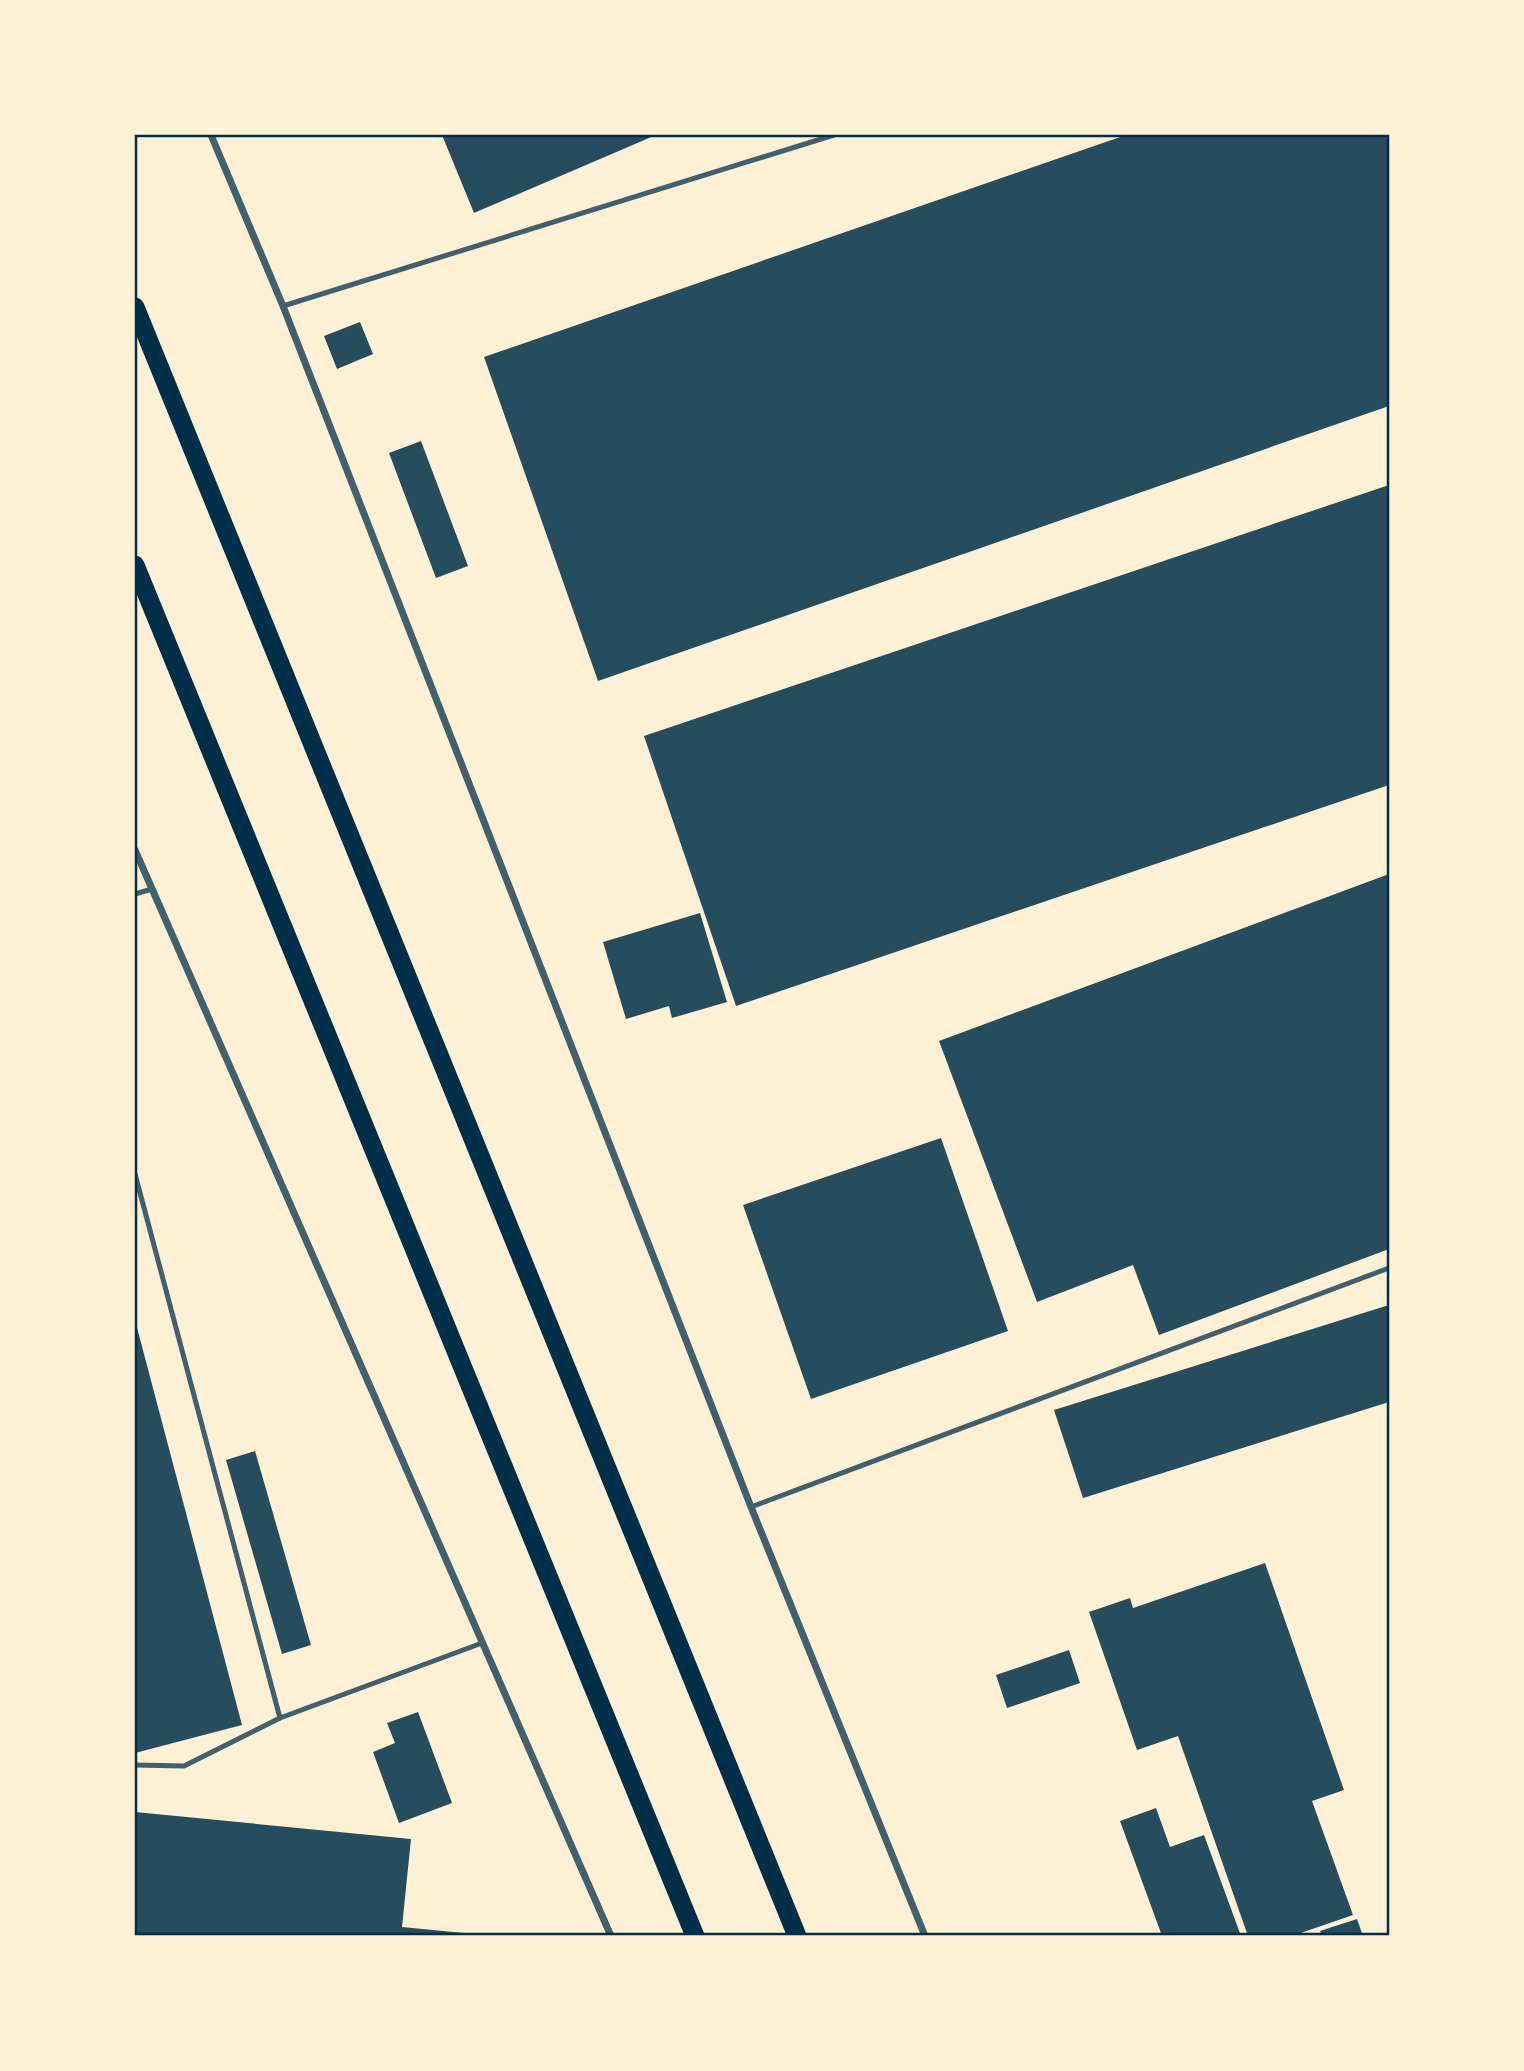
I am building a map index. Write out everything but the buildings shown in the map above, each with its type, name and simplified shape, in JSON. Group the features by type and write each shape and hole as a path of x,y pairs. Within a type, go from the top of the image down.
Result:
{"highway":[{"path":"135,307 797,1936"},
{"path":"135,565 695,1936"}],"street":[{"path":"211,135 283,306 751,1507 925,1936"},
{"path":"135,850 611,1936"}],"lane":[{"path":"283,306 834,135"},
{"path":"135,894 152,890"},
{"path":"135,1174 280,1718"},
{"path":"751,1507 1389,1268"},
{"path":"135,1765 184,1766 280,1718 482,1643"}]}
